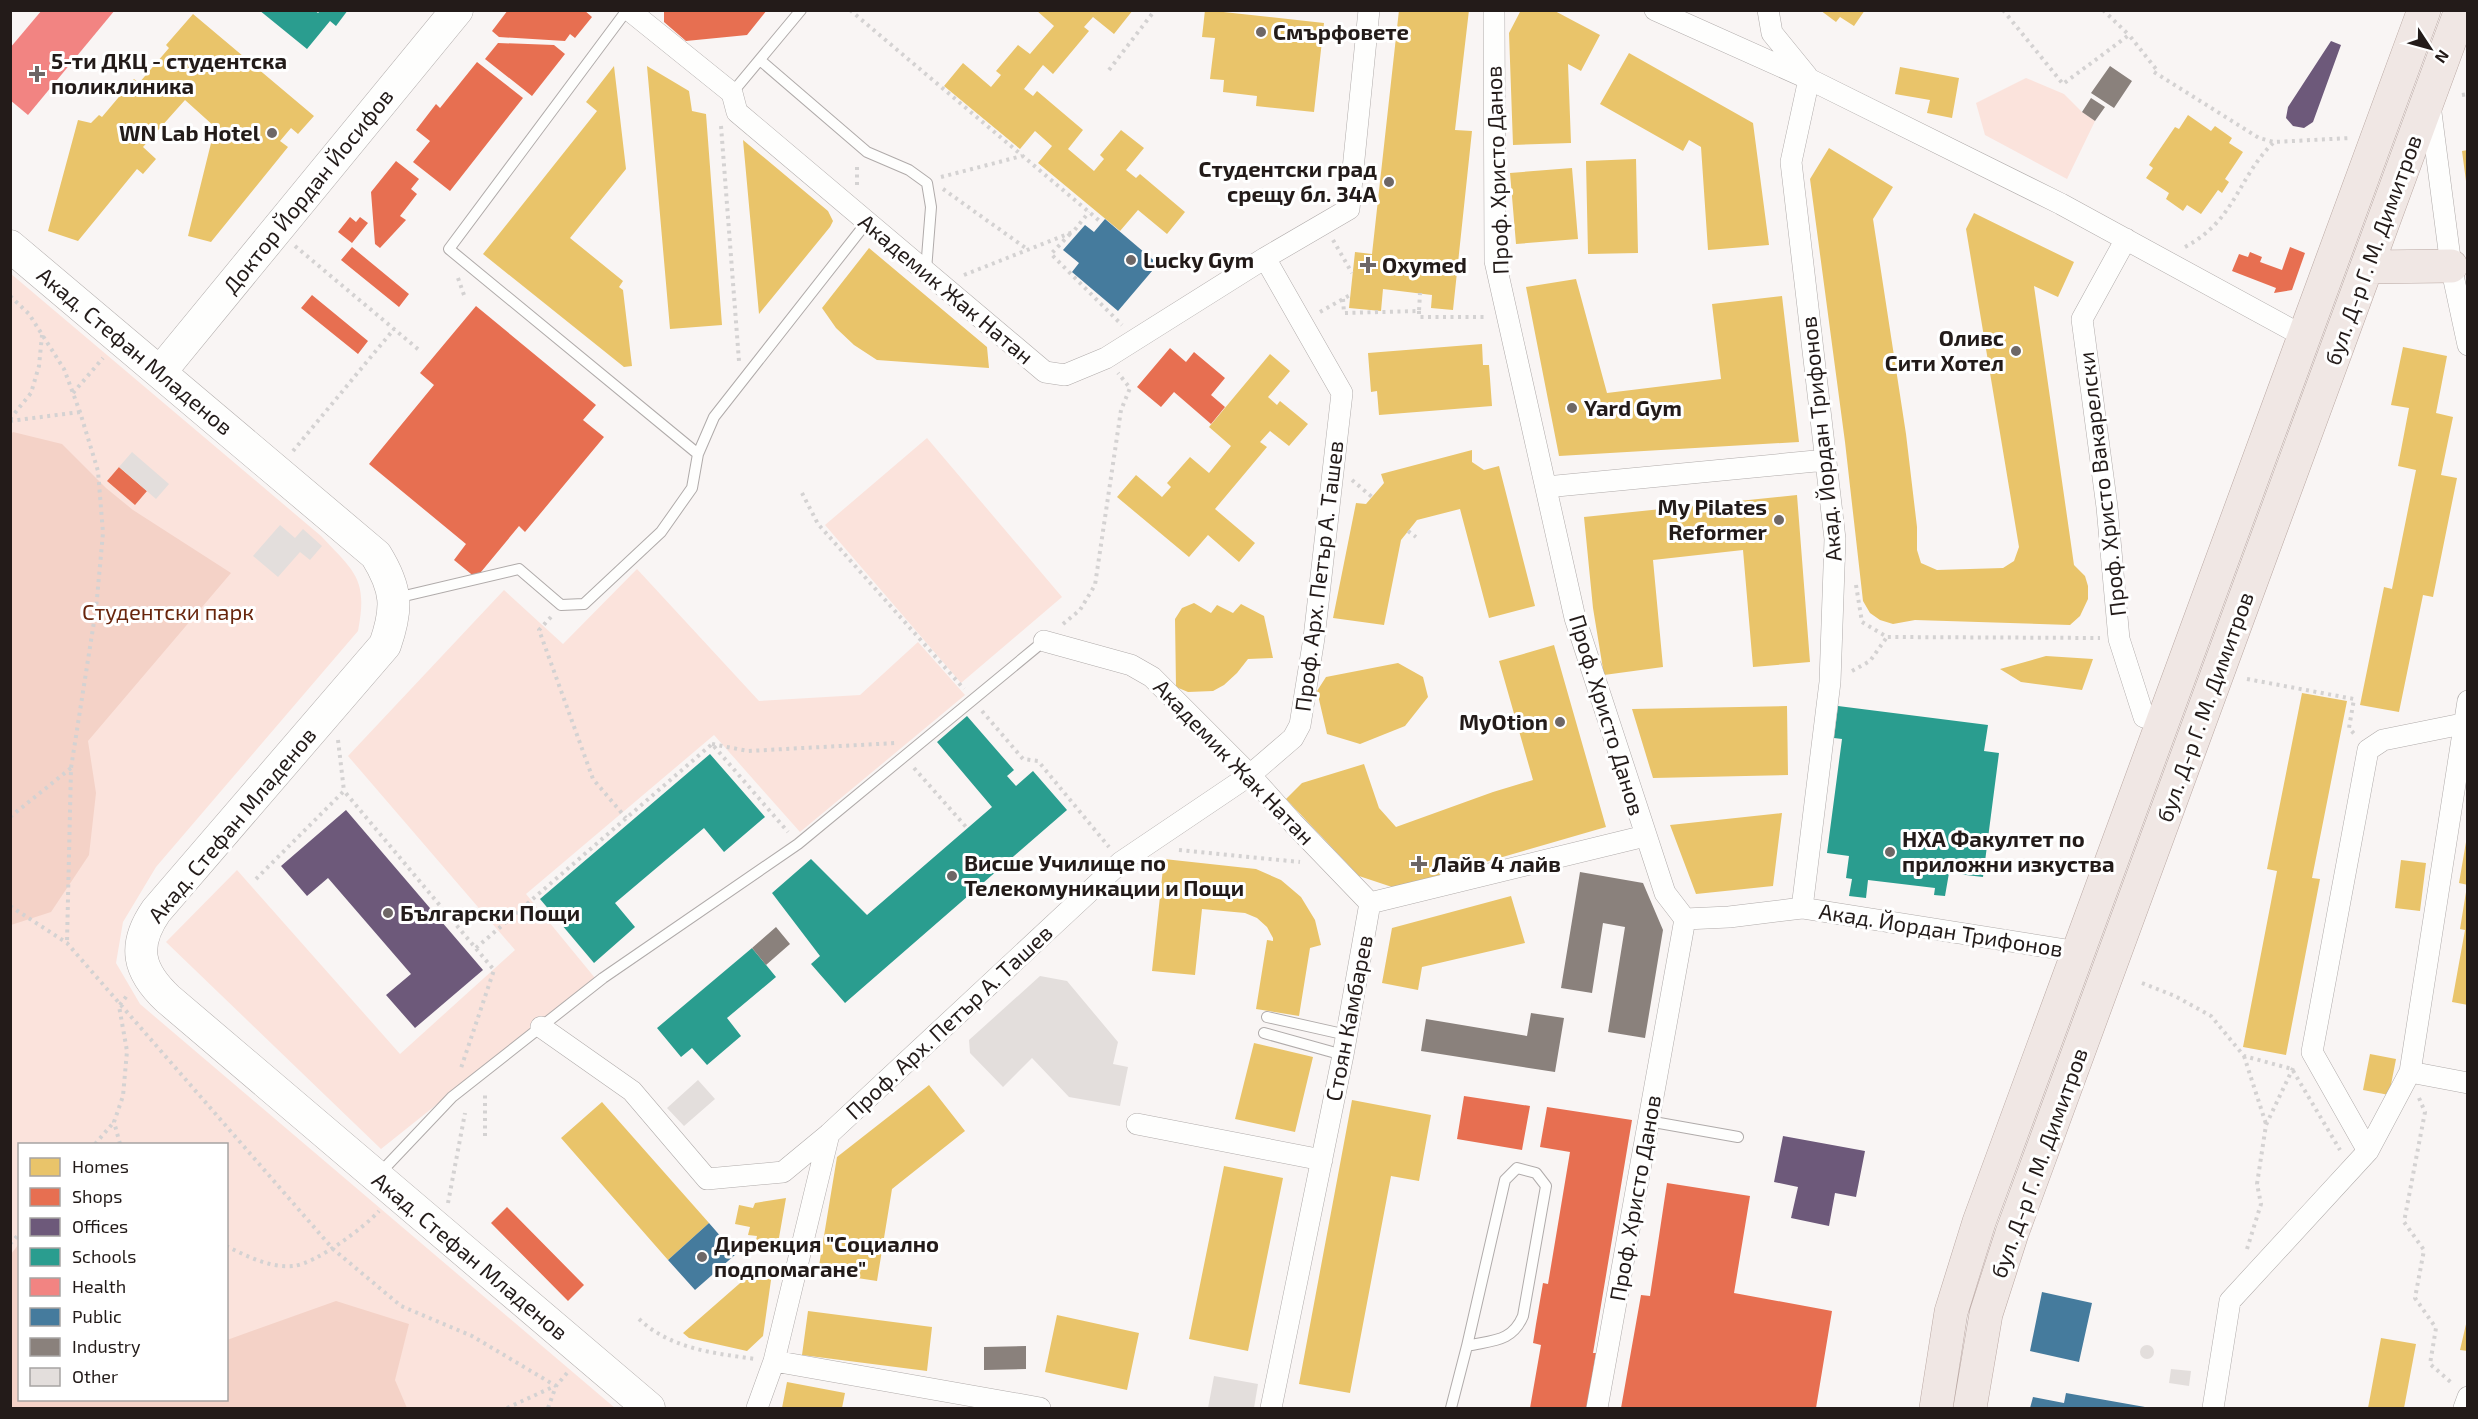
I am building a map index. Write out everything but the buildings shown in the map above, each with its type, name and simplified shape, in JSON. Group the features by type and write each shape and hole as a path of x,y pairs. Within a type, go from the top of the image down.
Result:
{"main road":[{"name":"бул. Д-р Г. М. Димитров","path":"1936,1408 1951,1312 1979,1222 2424,10"},
{"name":"бул. Д-р Г. М. Димитров","path":"1970,1408 1986,1314 2012,1233 2429,99 2461,19"},
{"path":"2367,267 2451,266"}],"street":[{"name":"Доктор Йордан Йосифов","path":"160,371 457,10"},
{"name":"Академик Жак Натан","path":"628,10 725,87 737,112 1045,372 1065,375 1106,358 1265,258 1349,209 1369,10"},
{"name":"Проф. Христо Данов","path":"1494,10 1495,261 1575,618 1665,893 1685,919 1597,1408"},
{"path":"1656,10 1809,79 2126,239 2304,336"},
{"path":"1768,10 1772,33 1809,79"},
{"name":"Акад. Йордан Трифонов","path":"1802,908 1830,682 1835,539 1791,162 1809,79"},
{"path":"2429,99 2451,266 2468,345"},
{"name":"Проф. Христо Вакарелски","path":"2126,239 2082,319 2107,507 2119,639 2144,717 2163,723"},
{"name":"Акад. Стефан Младенов","path":"10,246 121,337 376,555 389,575 394,599 393,623 385,645 146,925 141,943 145,970 154,986 168,999 649,1408"},
{"name":"Проф. Арх. Петър А. Ташев","path":"757,1408 774,1361 829,1134 1121,862 1250,775 1293,738 1300,725 1317,615 1342,393 1265,258"},
{"path":"1546,487 1826,460"},
{"name":"Академик Жак Натан","path":"1044,641 1131,665 1152,677 1250,775 1370,903"},
{"path":"2213,1408 2230,1301 2368,1151 2410,1072 2462,724 2468,701"},
{"path":"2368,1151 2312,1052 2368,750 2383,740 2462,724"},
{"name":"Стоян Камбарев","path":"1270,1408 1345,1045 1370,903 1645,836"},
{"name":"Акад. Йордан Трифонов","path":"1685,919 1729,917 1802,908 2079,952"},
{"path":"541,1027 632,1091 707,1179 783,1172 829,1134"},
{"path":"2410,1072 2468,1083"},
{"path":"1137,1124 1322,1160"},
{"path":"774,1361 1040,1408"}],"lane":[{"path":"628,10 449,249 698,454"},
{"path":"725,87 760,60 801,10"},
{"path":"760,60 867,152 909,170 927,183 931,207 934,277"},
{"path":"394,599 519,569 561,605 584,604 661,532 692,488 698,454 714,417 867,222"},
{"path":"386,1184 452,1097 603,978 798,844 1044,641"},
{"path":"1267,1017 1345,1045"},
{"path":"1264,1033 1345,1045"},
{"path":"1648,1121 1738,1137"},
{"path":"1451,1408 1505,1180 1517,1168 1536,1173 1546,1186 1523,1316 1518,1329 1509,1337 1467,1346"}],"path":[{"path":"850,10 1102,223"},
{"path":"1109,70 1155,10"},
{"path":"2003,10 2063,84 2129,35"},
{"path":"2103,10 2129,35 2155,71 2259,138 2274,142 2355,137"},
{"path":"725,87 741,382"},
{"path":"2462,95 2468,94"},
{"path":"2163,259 2207,234 2228,211 2253,167 2274,142"},
{"path":"858,144 856,184 867,222"},
{"path":"927,183 944,175 1022,156"},
{"path":"927,183 945,190 1028,249"},
{"path":"1089,212 1051,254 1114,316"},
{"path":"1324,224 1352,273"},
{"path":"276,230 418,350"},
{"path":"934,277 1028,249 1073,232"},
{"path":"1420,293 1419,317 1508,318"},
{"path":"1301,322 1350,295"},
{"path":"10,296 29,314 64,369 98,471 103,533 96,609 71,768 67,943"},
{"path":"1342,299 1344,313 1419,311"},
{"path":"277,471 394,330"},
{"path":"10,420 31,393 39,366 42,334"},
{"path":"73,393 121,337"},
{"path":"1044,641 1080,610 1095,585 1121,410 1130,388"},
{"path":"10,420 80,412"},
{"path":"1354,482 1372,497"},
{"path":"802,493 818,524 1023,759 1038,761 1121,862"},
{"path":"1408,531 1416,537"},
{"path":"1855,578 1862,622 1887,637 2119,639"},
{"path":"561,605 539,630 593,779 626,818"},
{"path":"1830,682 1870,661 1887,637"},
{"path":"2247,679 2355,699 2349,728 2368,750"},
{"path":"334,703 344,791 494,970 452,1097"},
{"path":"712,744 748,752 923,741"},
{"path":"476,948 712,744"},
{"path":"712,744 798,844"},
{"path":"904,756 967,828"},
{"path":"10,817 71,768"},
{"path":"256,879 344,791"},
{"path":"1143,846 1333,865"},
{"path":"10,906 67,943 119,1006 333,1249 401,1306 472,1336 556,1386"},
{"path":"96,1143 114,1122 123,1096 127,1052 119,1006 145,970"},
{"path":"2142,983 2175,996 2211,1016 2244,1056 2266,1125"},
{"path":"2244,1258 2261,1204 2257,1184 2266,1125 2292,1069 2312,1052"},
{"path":"2244,1056 2292,1069 2351,1170"},
{"path":"485,1071 485,1136"},
{"path":"2410,1072 2425,1112 2404,1222 2424,1250 2415,1298 2436,1328 2430,1364 2466,1401"},
{"path":"443,1233 465,1113"},
{"path":"114,1122 120,1143"},
{"path":"228,1247 261,1262 294,1266 333,1249 374,1217 386,1184"},
{"path":"639,1319 653,1332 704,1352 774,1361"},
{"path":"507,1408 556,1386"},
{"path":"548,1408 556,1386"}],"green space":[{"path":"2026,78 2064,94 2095,121 2067,179 1985,135 1976,103"},
{"name":"Студентски парк","path":"10,273 321,536 350,568 360,588 361,613 358,631 156,867 123,922 116,963 140,1004 615,1408 11,1408"},
{"path":"13,432 62,444 106,488 133,510 231,573 88,741 96,793 89,855 51,912 11,925 10,435"},
{"path":"927,438 1062,597 961,683 825,525"},
{"path":"637,569 759,701 860,695 918,642 965,695 800,832 714,735 526,894 595,978 381,1149 166,942 237,870 400,1054 515,950 348,756 504,590 563,644"},
{"path":"18,1245 18,1401 228,1401 228,1340 336,1301 409,1324 395,1380 407,1408 11,1408 11,1254"}],"place":[{"name":"Смърфовете","path":"1261,32"},
{"name":"5-ти ДКЦ - студентска поликлиника","path":"37,74"},
{"name":"WN Lab Hotel","path":"272,133"},
{"name":"Студентски град срещу бл. 34А","path":"1389,182"},
{"name":"Lucky Gym","path":"1131,260"},
{"name":"Oxymed","path":"1368,265"},
{"name":"Оливс Сити Хотел","path":"2016,351"},
{"name":"Yard Gym","path":"1572,408"},
{"name":"My Pilates Reformer","path":"1779,520"},
{"name":"MyOtion","path":"1560,722"},
{"name":"НХА Факултет по приложни изкуства","path":"1890,852"},
{"name":"Лайв 4 лайв","path":"1419,864"},
{"name":"Висше Училище по Телекомуникации и Пощи","path":"952,876"},
{"name":"Български Пощи","path":"388,913"},
{"name":"Дирекция \"Социално подпомагане\"","path":"702,1257"}]}
